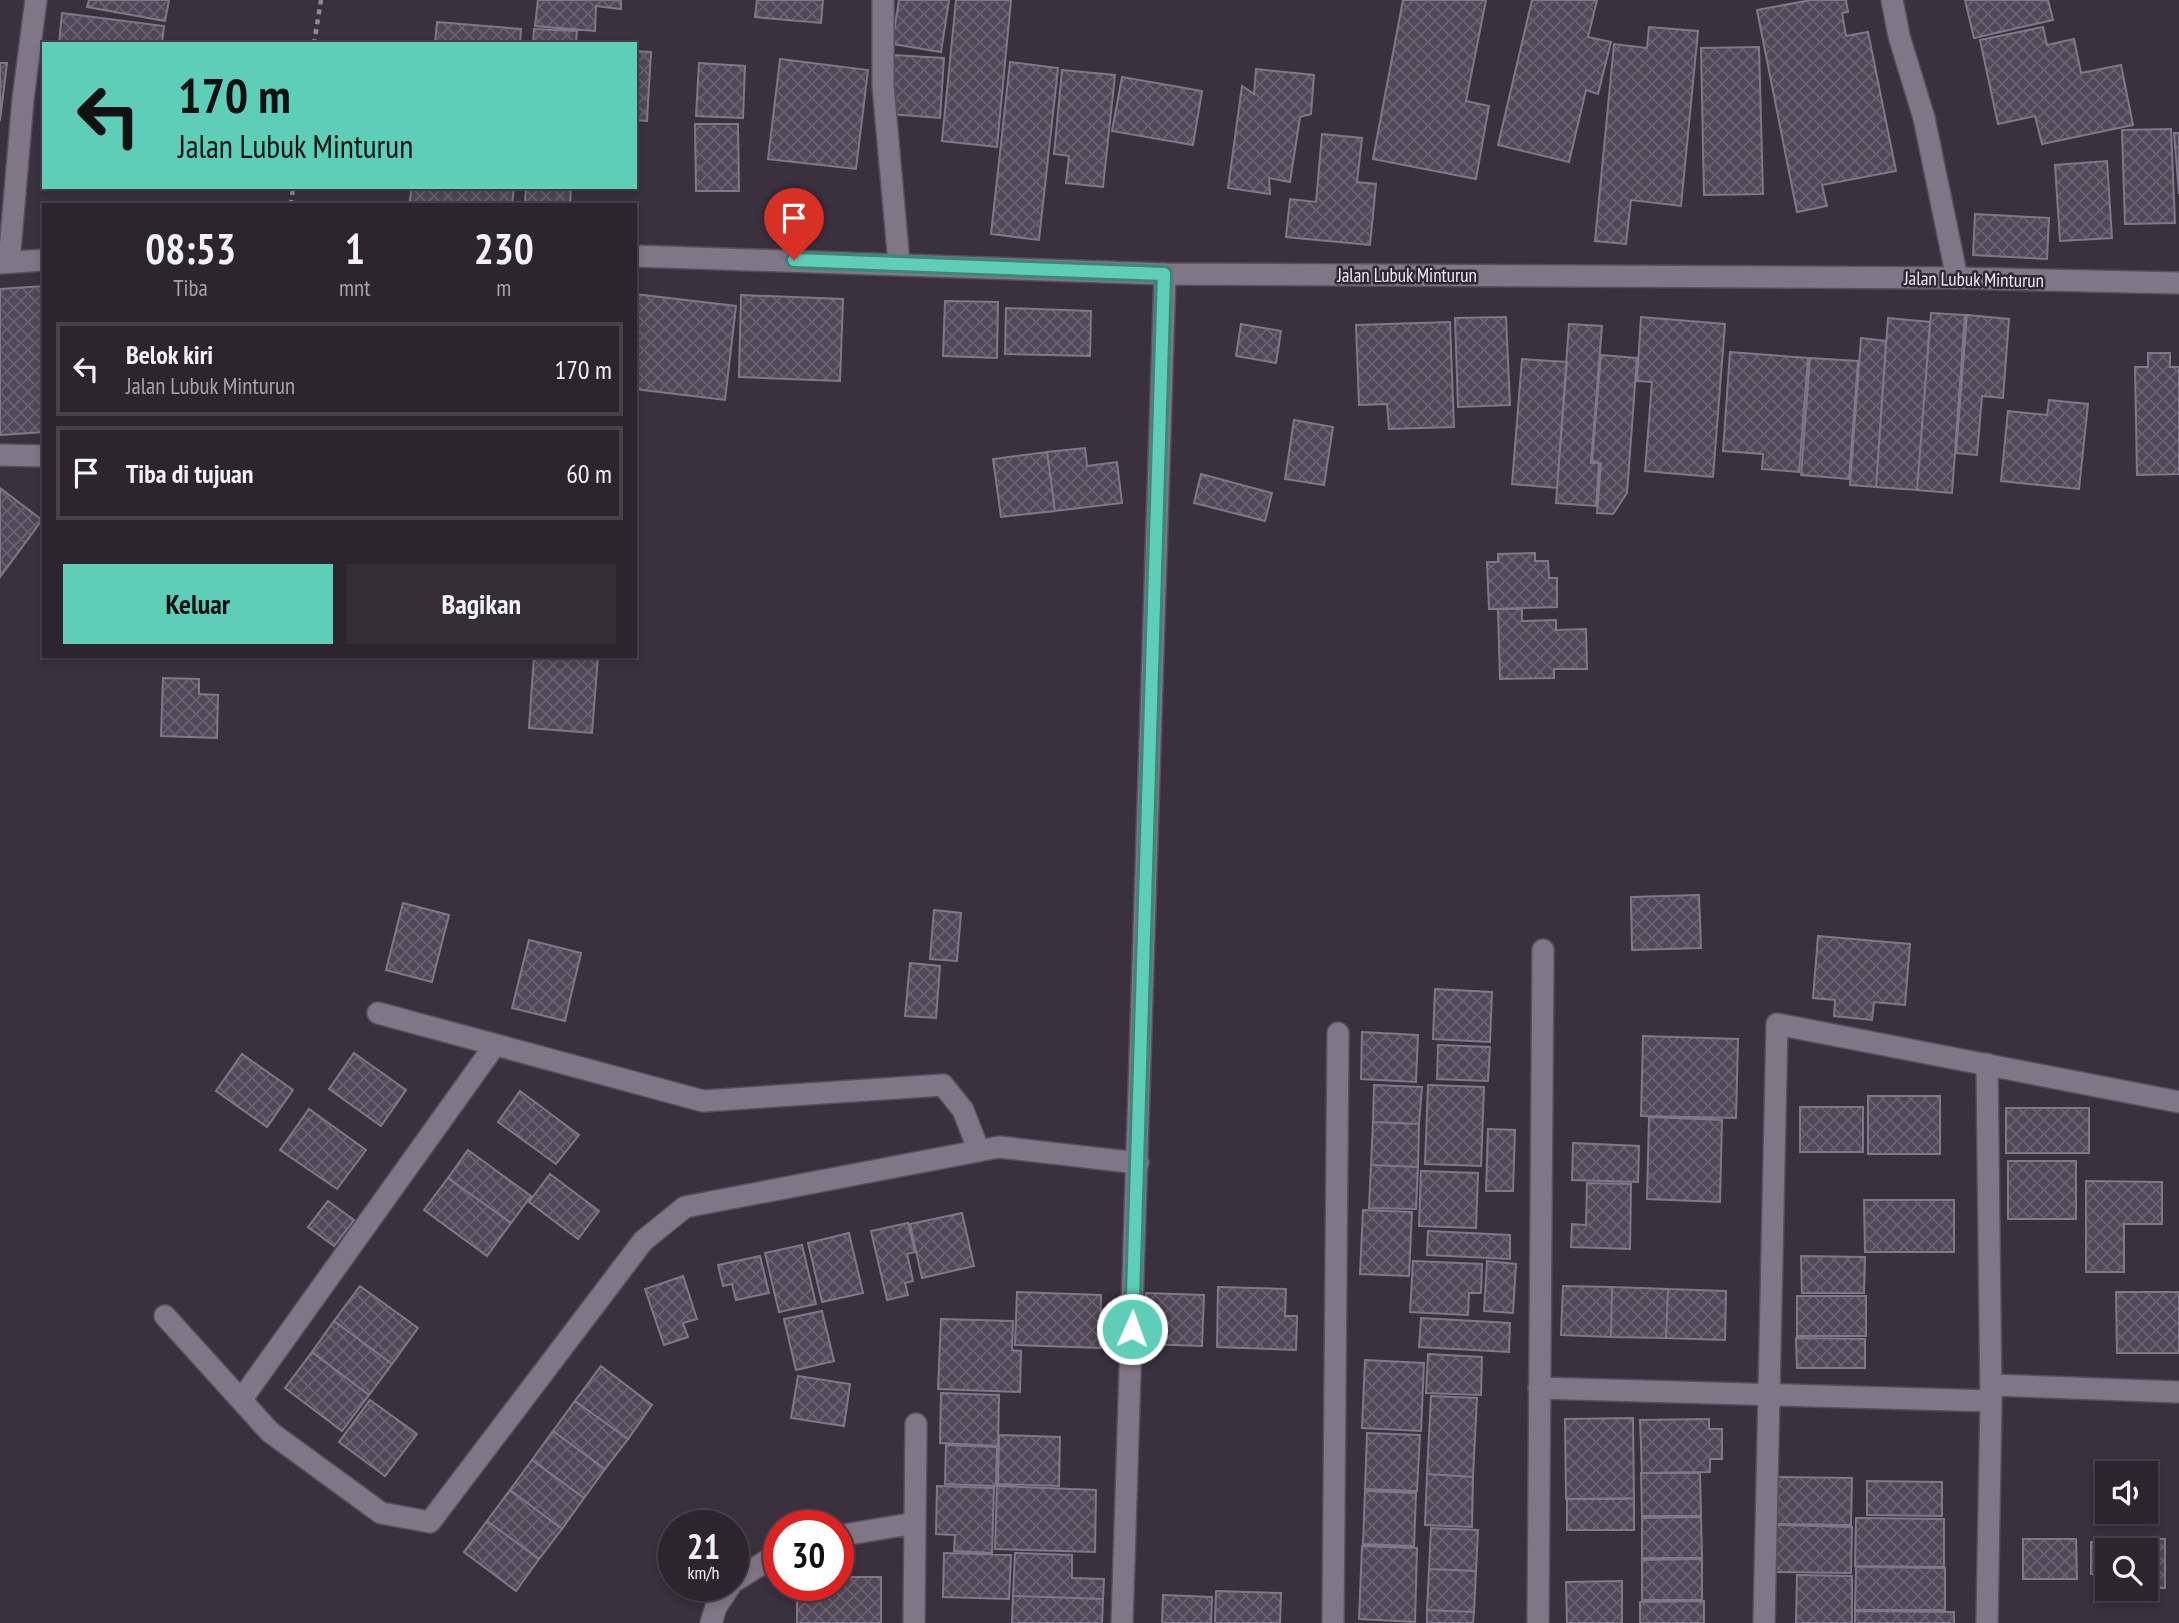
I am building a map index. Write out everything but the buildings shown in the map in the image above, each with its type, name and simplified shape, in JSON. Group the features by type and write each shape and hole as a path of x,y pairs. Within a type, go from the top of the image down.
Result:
{"street":[{"path":"36,0 4,263 42,260"},
{"path":"883,0 883,86 899,263"},
{"path":"1892,0 1899,36 1924,118 1957,278"},
{"name":"Jalan Lubuk Minturun","path":"637,256 1164,274 1957,278 2179,283"},
{"path":"1122,1623 1164,274"},
{"path":"0,455 42,456"},
{"path":"1538,1623 1544,950"},
{"path":"378,1013 702,1101 943,1085 963,1110 979,1151"},
{"path":"1764,1623 1777,1024 2179,1102"},
{"path":"1334,1623 1338,1033"},
{"path":"241,1400 495,1045"},
{"path":"1987,1064 1991,1393 1987,1623"},
{"path":"165,1316 270,1432 380,1513 430,1522 643,1241 685,1206 999,1147 1138,1164"},
{"path":"1539,1388 1768,1395 2179,1392"},
{"path":"914,1623 916,1424"},
{"path":"854,1533 915,1523"},
{"path":"711,1623 720,1601"}],"path":[{"path":"314,42 321,0"}],"route":[{"path":"794,260 1164,274 1132,1329"}]}
